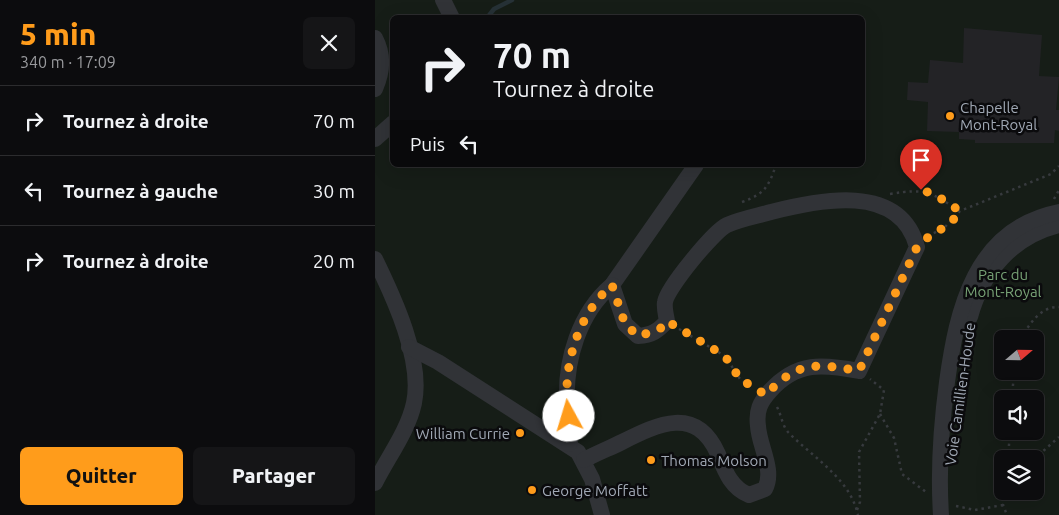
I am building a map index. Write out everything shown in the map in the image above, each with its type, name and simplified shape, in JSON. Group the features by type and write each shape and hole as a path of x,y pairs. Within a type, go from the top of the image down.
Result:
{"street":[{"path":"443,0 450,15"},
{"path":"375,38 382,59 379,79 375,89"},
{"path":"375,139 390,126"},
{"path":"569,444 572,437 566,389 570,359 582,324 601,294 612,285 695,167"},
{"path":"584,460 654,426 663,423 681,422 698,428 706,434 736,487 749,495 765,489 769,481 769,473 760,445 757,424 758,406 781,378 804,368 830,366 859,371 917,247 912,233 902,220 892,212 867,201 842,199 794,206 726,225 716,232 675,281 665,301 667,321 659,330 638,336 625,324 612,285"},
{"name":"Voie Camillien-Houde","path":"941,515 939,481 942,419 956,327 968,288 989,253 1006,236 1023,226 1059,212"},
{"name":"Voie Camillien-Houde","path":"948,515 952,427 961,362 975,300 1002,256 1022,240 1059,225"},
{"path":"375,260 396,307 409,347 415,379 414,402 408,422 375,482"},
{"path":"409,347 439,362 569,444 584,460 602,515"}],"path":[{"path":"917,247 934,232 944,228 960,211 1051,174 1059,166"},
{"path":"740,204 760,196 771,179 774,167"},
{"path":"867,201 877,196 921,190 934,194 960,211"},
{"path":"1026,330 1039,314 1053,307 1059,307"},
{"path":"667,321 725,356 740,379 766,395 778,408 786,430 834,474 853,499 858,515"},
{"path":"857,510 860,502 859,452 880,414 884,390 859,371"},
{"path":"880,414 893,438 902,474 925,491"},
{"path":"1044,450 1059,436"},
{"path":"1004,500 1003,505 1007,515"},
{"path":"964,508 975,510 1003,505"}],"green space":[{"name":"Parc du Mont-Royal","path":"375,0 1059,0 1059,515 375,515"}],"building":[{"path":"964,28 1042,35 1039,76 1059,77 1056,110 1059,110 1059,131 1055,130 1054,143 975,143 975,140 959,139 959,132 927,131 928,102 907,100 908,82 928,83 930,60 963,63"}],"waterway":[{"path":"489,15 494,9 512,0"}],"place":[{"name":"Chapelle Mont-Royal","path":"950,116"},
{"name":"William Currie","path":"520,433"},
{"name":"Thomas Molson","path":"651,460"},
{"name":"George Moffatt","path":"532,490"}],"route":[{"path":"569,416 566,389 567,374 573,348 582,324 590,310 601,294 612,285 625,324 638,336 649,335 659,330 667,321 725,356 740,379 751,388 766,395 781,378 804,368 839,366 859,371 917,247 934,232 944,228 960,211 934,194 921,190"}]}
